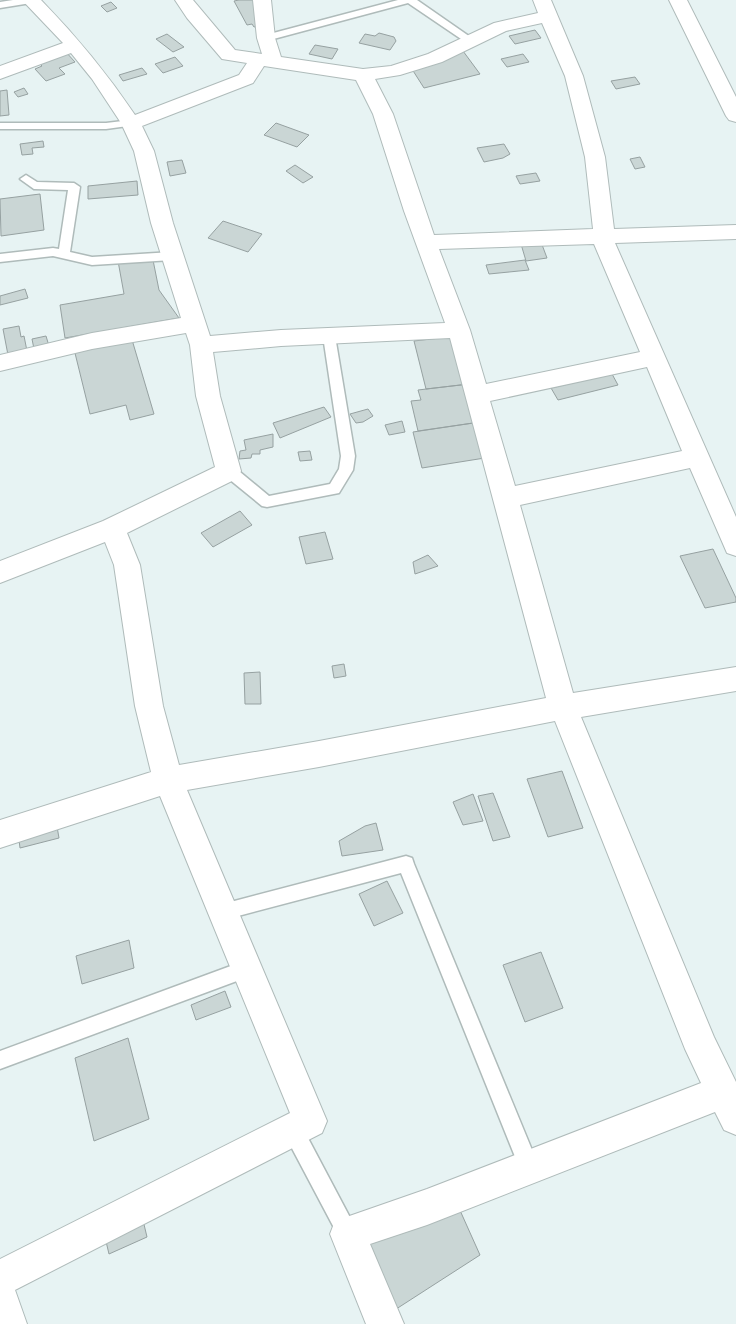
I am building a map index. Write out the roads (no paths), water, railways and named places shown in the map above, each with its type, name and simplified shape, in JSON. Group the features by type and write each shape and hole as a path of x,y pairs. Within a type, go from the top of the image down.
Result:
{"street":[{"path":"0,572 112,528 229,471 208,396 201,345 172,256 144,152 131,123 99,76 74,45 31,0"},
{"path":"184,0 191,13 221,43 229,55 266,53 363,75 394,71 435,58 545,8 574,76 595,157 605,245 736,546"},
{"path":"131,123 246,79 266,53 262,0"},
{"path":"678,0 736,116"},
{"path":"0,73 74,45"},
{"path":"363,75 383,114 426,242 459,330 563,707 702,1049 729,1105 529,1167 427,1207 348,1234 385,1324"},
{"path":"426,242 736,232"},
{"path":"0,363 92,341 193,324"},
{"path":"201,345 329,336 459,330"},
{"path":"476,395 655,358"},
{"path":"505,498 698,457"},
{"path":"0,1278 310,1121 168,780 149,706 127,565 112,528"},
{"path":"0,834 168,780 319,754 563,707 736,679"},
{"path":"0,1297 8,1324"}],"lane":[{"path":"0,5 31,0"},
{"path":"266,53 410,0 471,41"},
{"path":"0,126 98,126 131,123"},
{"path":"26,179 34,185 74,187 64,255"},
{"path":"0,258 53,252 92,261 172,256"},
{"path":"229,471 267,502 334,489 346,470 348,456 329,336"},
{"path":"223,912 406,864 529,1167"},
{"path":"0,1060 247,969"},
{"path":"293,1130 348,1234"}]}
